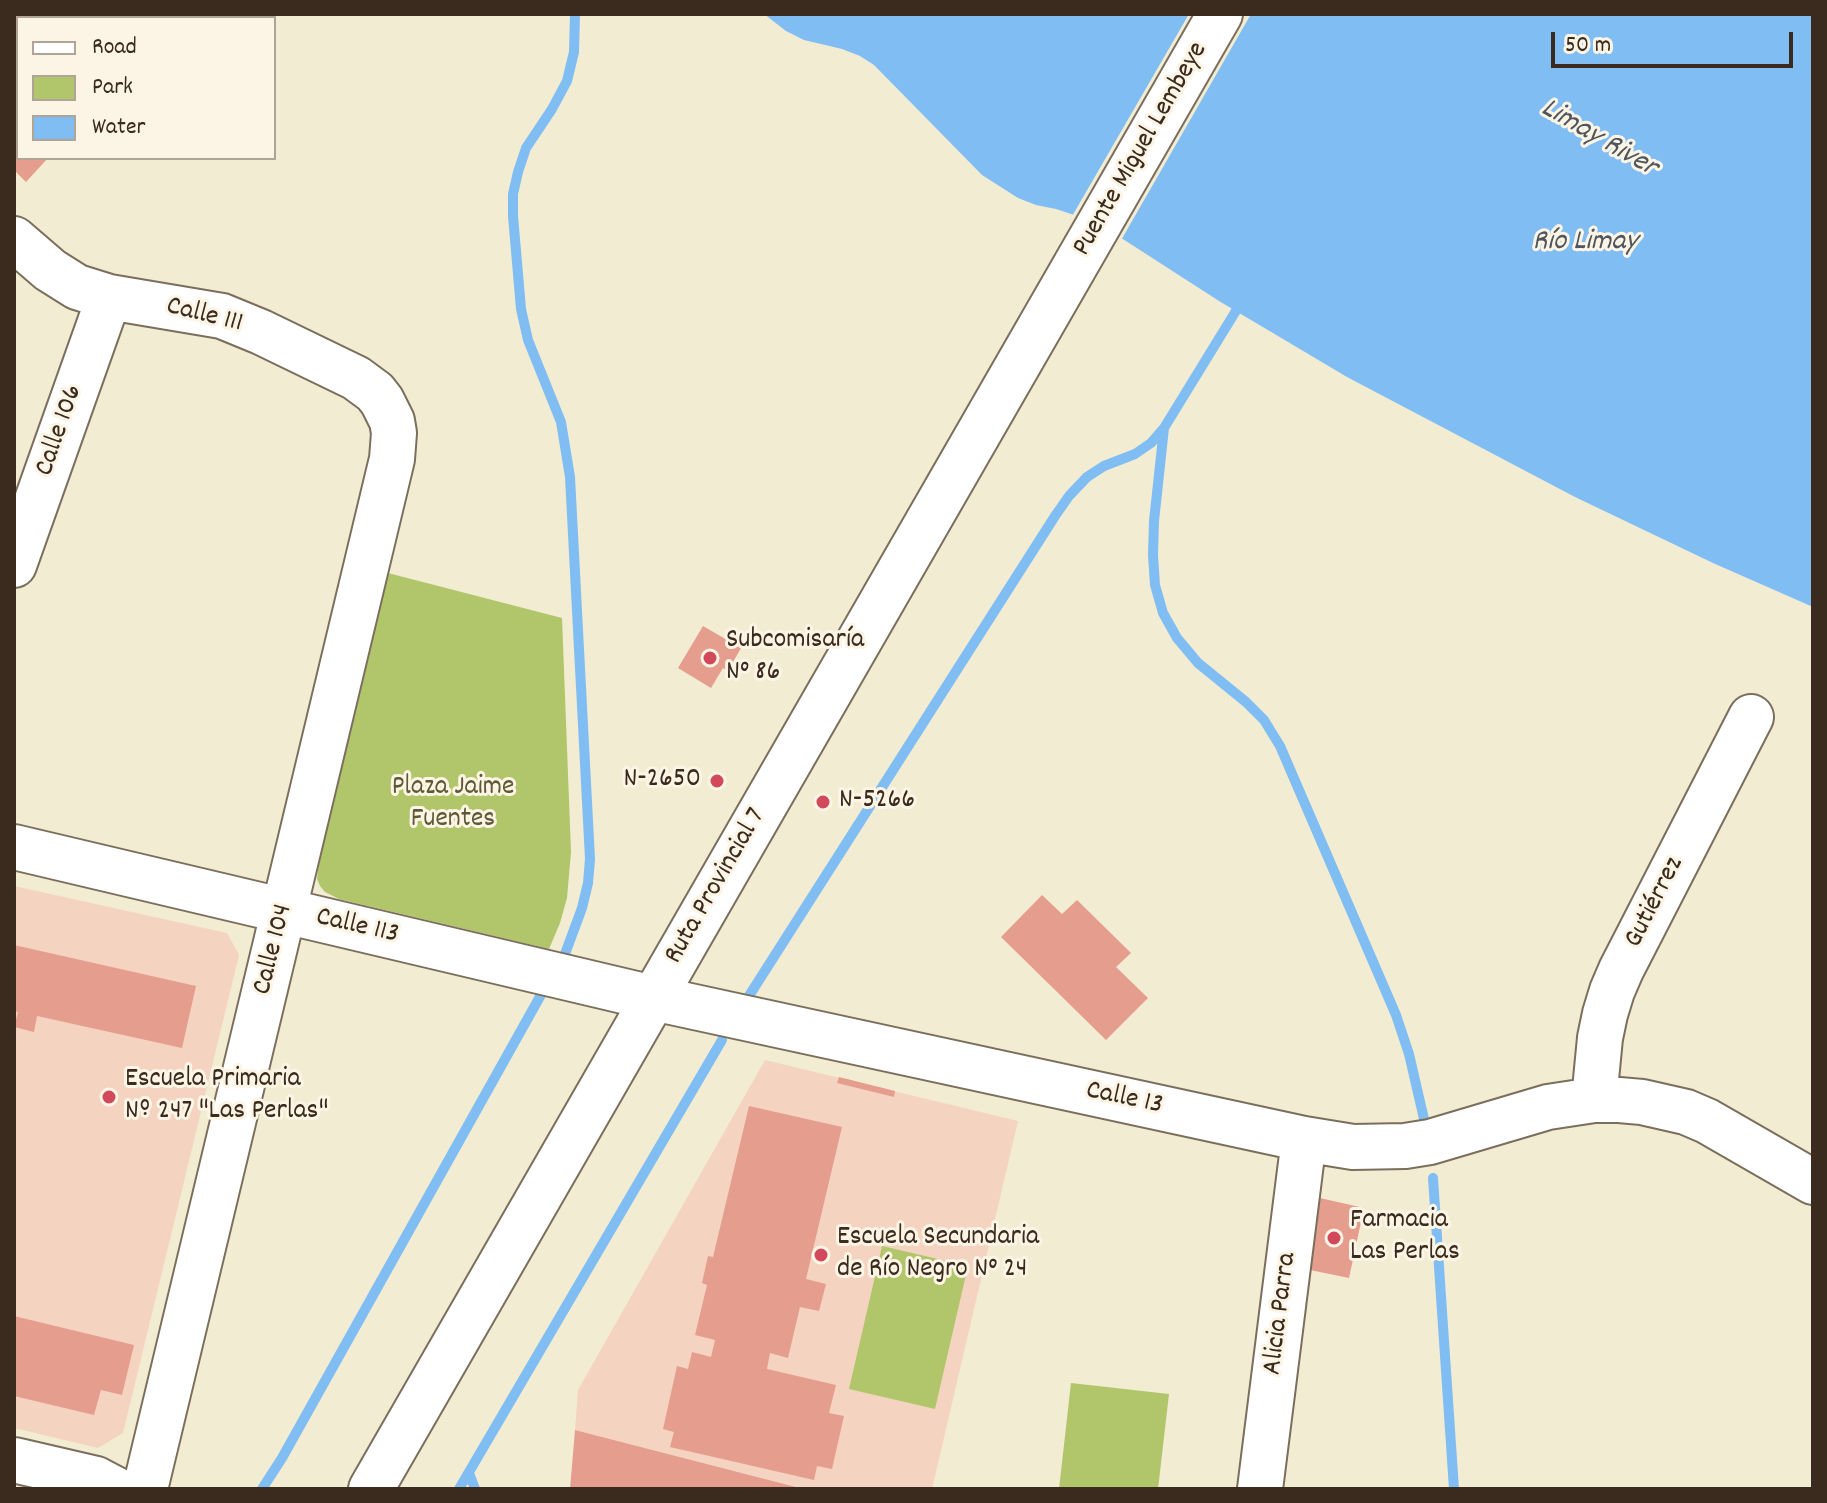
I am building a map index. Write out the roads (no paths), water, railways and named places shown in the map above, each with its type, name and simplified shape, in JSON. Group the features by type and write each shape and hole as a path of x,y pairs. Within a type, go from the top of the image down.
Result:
{"street":[{"name":"Puente Miguel Lembeye","path":"1063,286 1220,14"},
{"name":"Calle 111","path":"14,239 63,279 93,293 201,312 241,323 356,378 375,392 388,410"},
{"name":"Ruta Provincial 7","path":"371,1489 1063,286"},
{"name":"Calle 106","path":"14,565 109,297"},
{"name":"Calle 104","path":"145,1489 392,459 394,433 388,410"},
{"name":"Gutiérrez","path":"1594,1100 1602,1026 1617,980 1751,717"},
{"name":"Calle 113","path":"14,847 653,998"},
{"name":"Calle 13","path":"653,998 1353,1147 1405,1146 1441,1139 1548,1107 1594,1100 1642,1102 1686,1112 1707,1121 1813,1182"},
{"name":"Alicia Parra","path":"1260,1489 1304,1139"},
{"path":"14,1460 96,1479 115,1489"}],"water":[{"name":"Río Limay","path":"764,14 1813,14 1813,607 1575,497 1347,377 1219,301 1098,223 1018,198 982,175 874,65 842,49 804,40"}],"waterway":[{"path":"565,954 582,908 590,859 570,477 561,422 528,340 521,309 513,194 526,148 567,81 574,52 575,14"},
{"path":"747,999 1069,496 1087,477 1104,466 1135,454 1151,443 1164,428 1242,301"},
{"path":"1164,428 1153,555 1155,585 1163,613 1177,638 1198,663 1264,720 1280,746 1396,1015 1409,1054 1424,1119"},
{"path":"262,1489 542,993"},
{"path":"459,1489 722,1040"},
{"path":"1433,1178 1454,1489"},
{"path":"469,1473 475,1489"}],"place":[{"name":"Subcomisaría N° 86","path":"710,658"},
{"name":"N-2650","path":"717,781"},
{"name":"N-5266","path":"823,802"},
{"name":"Escuela Primaria Nº 247 \"Las Perlas\"","path":"109,1097"},
{"name":"Farmacia Las Perlas","path":"1334,1238"},
{"name":"Escuela Secundaria de Río Negro N° 24","path":"821,1255"}],"water label":[{"name":"Limay River","path":"1598,140"}],"park label":[{"name":"Plaza Jaime Fuentes","path":"453,805"}]}
